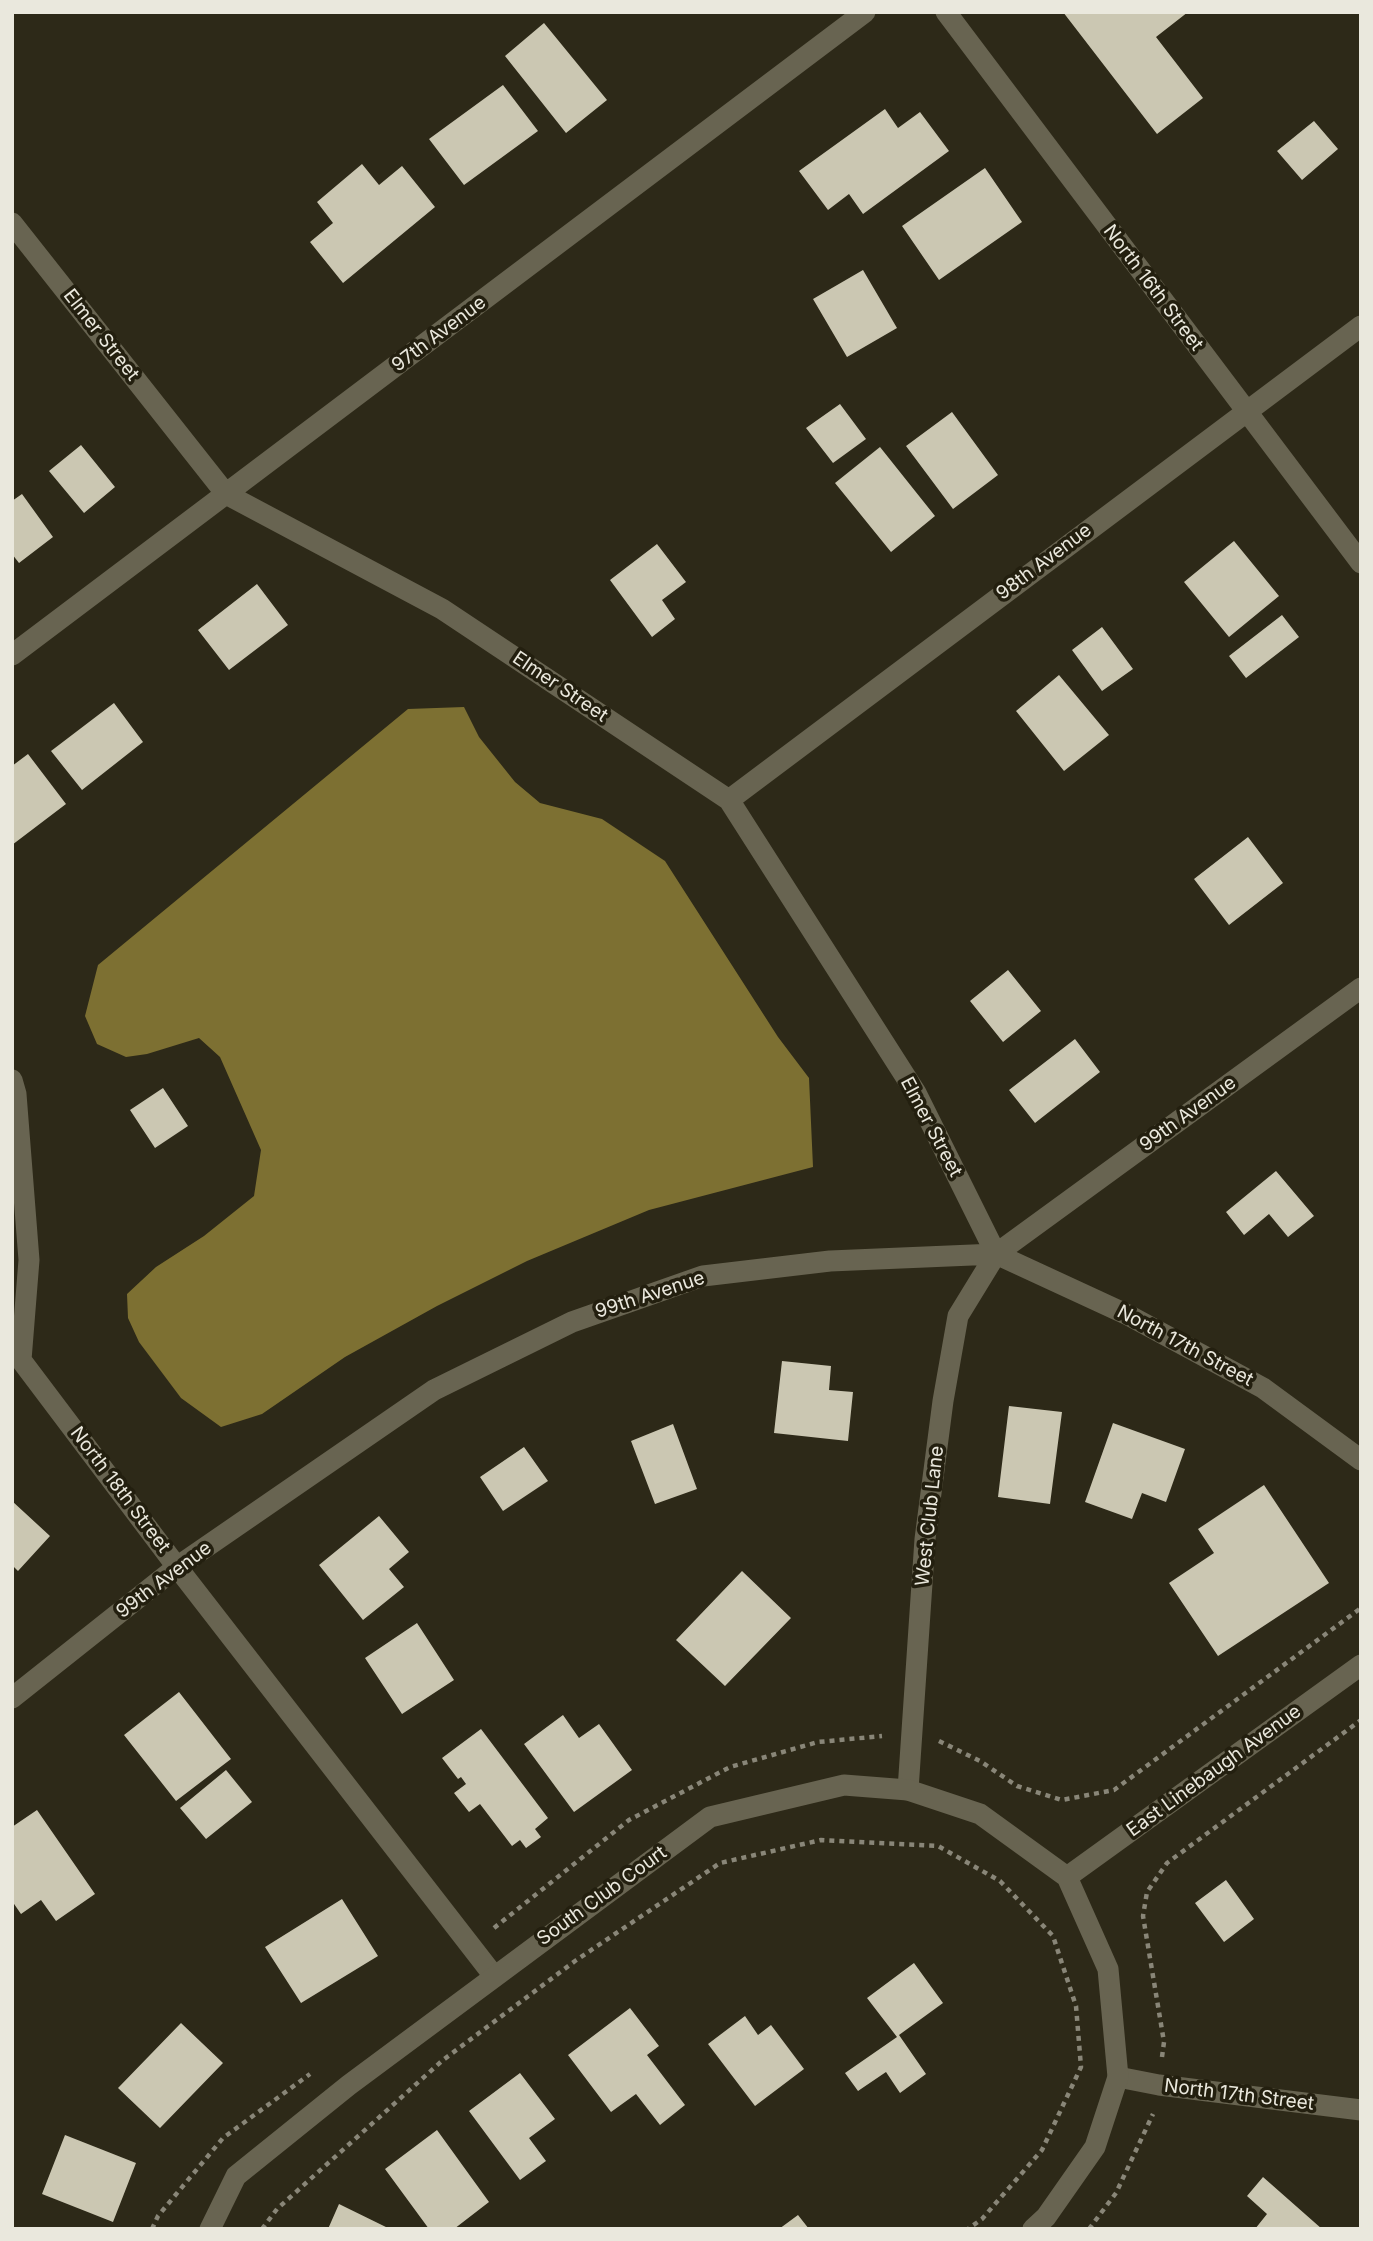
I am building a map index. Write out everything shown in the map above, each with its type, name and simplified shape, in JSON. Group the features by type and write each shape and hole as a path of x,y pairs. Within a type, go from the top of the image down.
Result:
{"street":[{"name":"97th Avenue","path":"12,655 865,12"},
{"name":"North 16th Street","path":"946,12 1361,563"},
{"name":"Elmer Street","path":"12,223 226,494 442,609 729,800 916,1093 996,1254"},
{"name":"98th Avenue","path":"729,800 1361,326"},
{"name":"99th Avenue","path":"12,1698 177,1567 434,1390 572,1321 703,1276 830,1261 996,1254 1361,988"},
{"name":"North 18th Street","path":"12,1080 16,1094 29,1261 17,1359 494,1976"},
{"name":"North 17th Street","path":"996,1254 1128,1315 1263,1388 1361,1460"},
{"name":"West Club Lane","path":"908,1790 925,1539 943,1401 958,1316 996,1254"},
{"name":"East Linebaugh Avenue","path":"1068,1877 1361,1665"},
{"name":"South Club Court","path":"210,2229 236,2176 349,2085 710,1817 844,1785 908,1790 980,1814 1068,1877"},
{"path":"1032,2229 1046,2217 1095,2147 1118,2077 1108,1969 1068,1877"},
{"name":"North 17th Street","path":"1118,2077 1158,2085 1361,2110"}],"path":[{"path":"942,1742 980,1761 1017,1786 1062,1800 1114,1790 1361,1608"},
{"path":"1089,2229 1116,2193 1157,2105 1164,2042 1143,1916 1147,1892 1167,1863 1361,1720"},
{"path":"262,2229 277,2209 443,2060 575,1961 720,1863 821,1840 938,1846 1000,1881 1053,1936 1076,2006 1081,2067 1042,2150 982,2219 968,2229"}],"shaded area":[{"path":"464,707 479,737 515,782 540,803 602,819 665,861 778,1037 809,1078 813,1167 649,1210 527,1261 437,1306 345,1357 262,1414 221,1427 181,1398 139,1342 128,1318 127,1294 156,1267 204,1236 254,1196 261,1150 220,1057 199,1038 147,1054 126,1057 97,1044 85,1016 98,965 408,709"}],"building":[{"path":"1063,12 1188,12 1156,37 1203,98 1157,134"},
{"path":"544,23 607,100 566,133 505,56"},
{"path":"503,85 538,131 464,185 429,139"},
{"path":"885,109 898,128 920,112 949,151 863,214 849,194 828,210 799,171"},
{"path":"1314,121 1338,149 1302,180 1277,151"},
{"path":"362,164 379,185 402,166 435,207 343,283 310,242 333,223 317,202"},
{"path":"985,168 1022,222 939,280 902,226"},
{"path":"863,270 897,328 847,357 813,299"},
{"path":"840,404 866,439 833,463 806,428"},
{"path":"952,412 998,475 953,509 906,446"},
{"path":"81,445 115,487 84,513 49,471"},
{"path":"880,447 935,516 891,552 835,483"},
{"path":"22,494 53,537 19,563 12,554 12,501"},
{"path":"1234,541 1279,596 1229,637 1184,582"},
{"path":"657,544 686,582 662,600 675,619 652,637 610,580"},
{"path":"257,584 288,625 229,670 198,630"},
{"path":"1282,615 1299,637 1246,678 1229,656"},
{"path":"1102,627 1133,669 1102,691 1072,650"},
{"path":"1059,675 1109,735 1064,771 1016,711"},
{"path":"114,703 143,742 82,790 51,751"},
{"path":"28,754 66,804 12,845 12,766"},
{"path":"1248,837 1283,883 1229,925 1194,879"},
{"path":"1008,970 1041,1011 1003,1042 970,1001"},
{"path":"1075,1039 1100,1072 1035,1123 1009,1090"},
{"path":"163,1088 188,1126 155,1148 130,1110"},
{"path":"1276,1171 1314,1216 1288,1237 1269,1214 1244,1235 1226,1212"},
{"path":"782,1361 831,1366 829,1390 853,1392 848,1441 774,1433"},
{"path":"1009,1406 1062,1412 1050,1504 998,1497"},
{"path":"1113,1423 1185,1449 1166,1502 1142,1493 1132,1519 1085,1502"},
{"path":"673,1424 697,1489 655,1504 631,1441"},
{"path":"524,1447 548,1481 503,1511 480,1477"},
{"path":"1264,1485 1329,1583 1218,1656 1169,1583 1214,1553 1198,1529"},
{"path":"12,1501 50,1536 18,1571 12,1565"},
{"path":"379,1516 409,1552 389,1569 404,1587 363,1620 319,1565"},
{"path":"742,1571 791,1618 725,1686 676,1640"},
{"path":"417,1623 454,1680 402,1714 365,1658"},
{"path":"179,1692 231,1759 176,1801 124,1735"},
{"path":"563,1715 579,1738 599,1724 632,1770 574,1812 524,1744"},
{"path":"481,1729 548,1818 535,1829 541,1837 526,1848 520,1840 512,1846 480,1804 469,1812 454,1793 466,1784 461,1777 458,1779 442,1758"},
{"path":"226,1770 252,1802 206,1839 180,1808"},
{"path":"37,1810 95,1894 56,1921 41,1900 21,1914 12,1901 12,1827"},
{"path":"1226,1880 1254,1919 1224,1942 1195,1903"},
{"path":"342,1899 378,1956 301,2003 265,1947"},
{"path":"914,1963 943,2003 899,2035 926,2074 900,2093 886,2072 858,2091 845,2073 897,2037 867,1998"},
{"path":"630,2008 659,2046 647,2055 685,2105 660,2125 636,2094 611,2112 568,2055"},
{"path":"745,2016 758,2035 771,2025 804,2069 755,2106 708,2044"},
{"path":"181,2023 223,2063 160,2128 118,2088"},
{"path":"520,2073 555,2119 529,2138 546,2161 520,2180 469,2111"},
{"path":"437,2130 489,2202 454,2229 429,2229 385,2169"},
{"path":"65,2135 136,2163 113,2222 42,2194"},
{"path":"1263,2177 1322,2229 1255,2229 1267,2214 1247,2196"},
{"path":"339,2204 390,2229 328,2229"},
{"path":"798,2215 809,2229 779,2229"}]}
